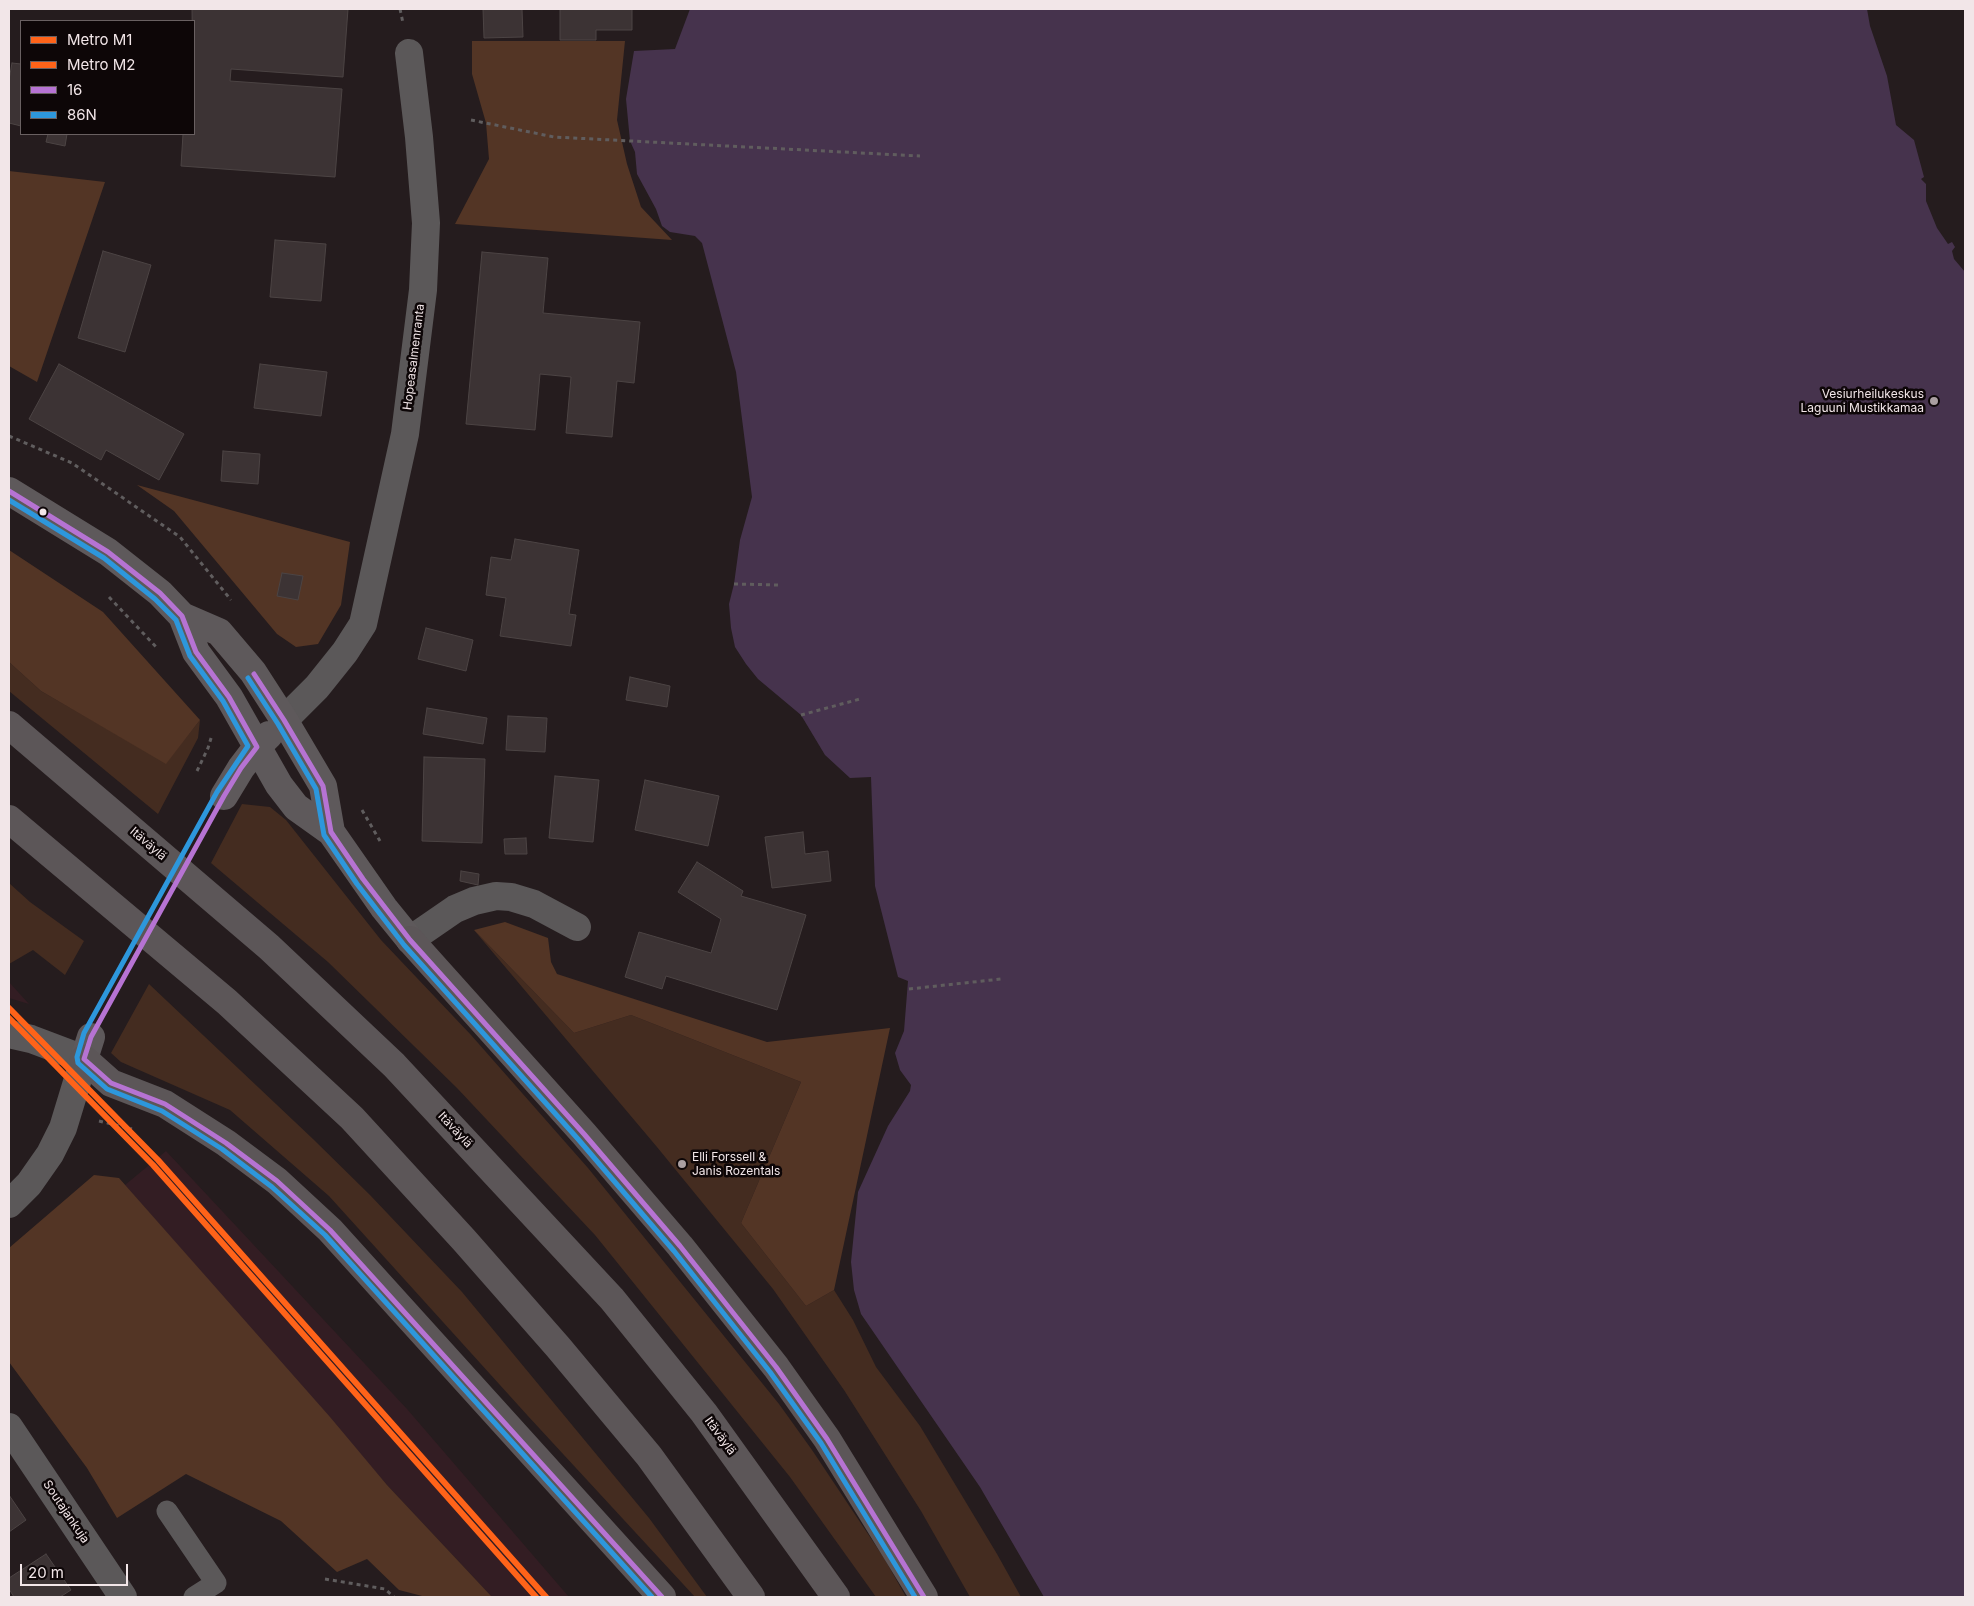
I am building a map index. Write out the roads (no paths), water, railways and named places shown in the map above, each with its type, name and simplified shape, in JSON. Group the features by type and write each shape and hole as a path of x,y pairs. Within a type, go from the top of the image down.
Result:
{"highway":[{"name":"Itäväylä","path":"9,725 269,948 400,1073 612,1299 704,1413 836,1597"},
{"path":"9,819 227,1002 352,1118 464,1240 558,1347 649,1456 750,1597"},
{"path":"410,940 590,1141 680,1246 776,1367 826,1439 924,1597"},
{"path":"88,1048 111,1083 165,1104 221,1140 284,1187 330,1230 662,1597"}],"main road":[{"path":"9,491 108,552 160,593 182,616 196,652 230,697 279,785 296,807 331,832 379,901 410,940"},
{"path":"182,616 219,632 249,666 323,786 331,832"},
{"path":"224,796 257,747 284,720"}],"street":[{"name":"Hopeasalmenranta","path":"284,720 317,687 345,652 363,624 405,434 423,290 426,223 419,137 409,53"},
{"path":"410,940 455,909 474,901 496,896 511,897 534,904 578,927"},
{"path":"9,1034 88,1048 64,1128 50,1154 29,1184 9,1204"},
{"name":"Soutajankuja","path":"9,1427 123,1597"}],"lane":[{"path":"166,1511 216,1583 194,1597"}],"metro line":[{"name":"M1","path":"9,1008 158,1160 546,1597"},
{"name":"M2","path":"9,1018 153,1165 536,1597"}],"place":[{"name":"Vesiurheilukeskus Laguuni Mustikkamaa","path":"1934,401"},
{"name":"Elli Forssell & Janis Rozentals","path":"682,1164"}]}
